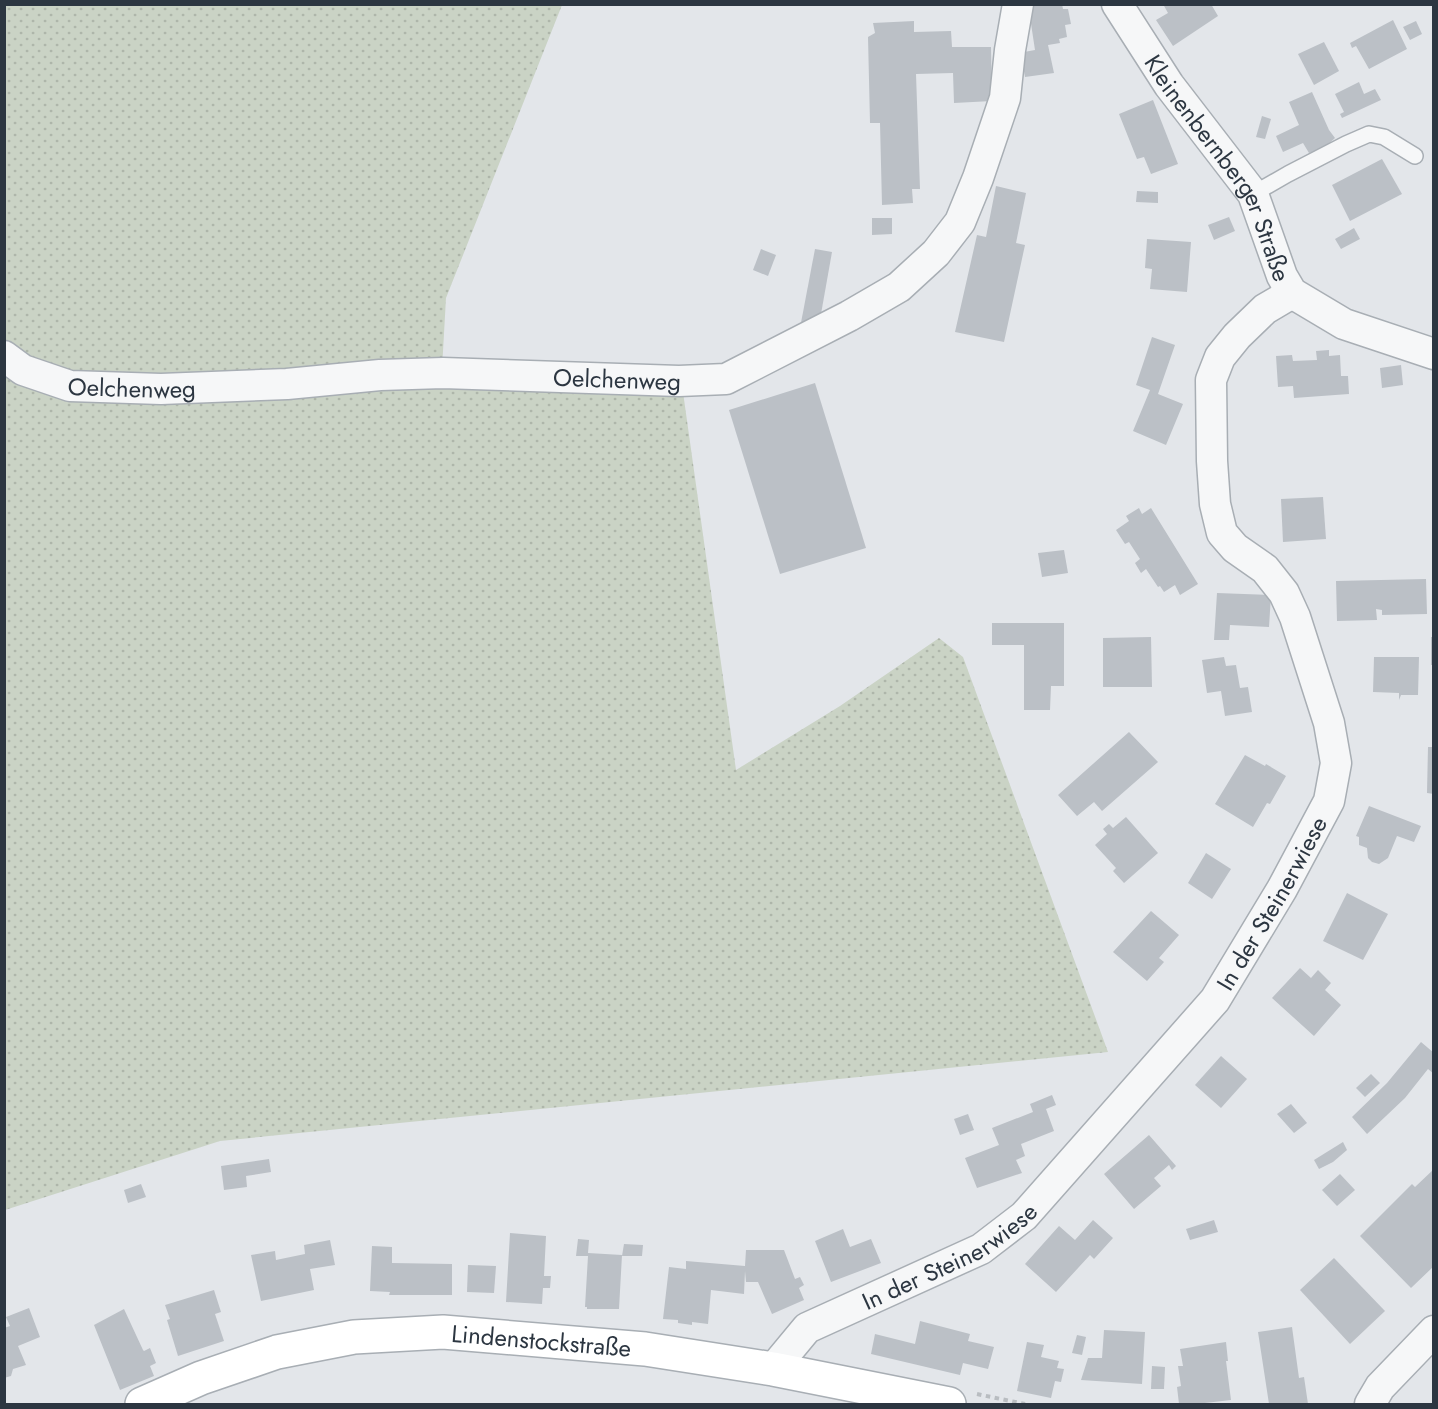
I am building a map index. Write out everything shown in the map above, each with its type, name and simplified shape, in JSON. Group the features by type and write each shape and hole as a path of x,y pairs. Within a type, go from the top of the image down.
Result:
{"street":[{"name":"Oelchenweg","path":"4,356 23,370 70,386 82,387 161,389 287,384 380,375 443,373 679,381 726,379 849,316 899,287 936,253 960,222 978,178 1005,98 1018,4"},
{"name":"Kleinenbernberger Straße","path":"1117,4 1169,85 1253,194 1282,276 1293,293 1344,324 1434,354"},
{"name":"In der Steinerwiese","path":"773,1369 807,1328 981,1249 1024,1216 1215,1000 1282,889 1329,801 1336,763 1329,723 1295,616 1284,593 1264,569 1235,548 1222,533 1215,504 1211,380 1220,357 1237,336 1265,309 1293,293"},
{"path":"1370,1404 1380,1387 1434,1331"},
{"name":"Lindenstockstraße","path":"142,1404 201,1378 277,1352 354,1337 443,1332 645,1349 773,1369 949,1404"}],"lane":[{"path":"1253,194 1346,144 1370,134 1384,138 1415,156"}],"green space":[{"path":"4,5 562,5 446,298 442,369 72,382 5,351"},
{"path":"4,360 20,372 286,387 682,385 736,770 840,706 939,638 963,657 1108,1052 220,1141 5,1210"}],"building":[{"path":"1028,4 1062,4 1063,9 1068,9 1071,24 1065,25 1067,37 1059,39 1060,43 1048,45 1054,73 1025,77 1024,52 1035,50"},
{"path":"1163,4 1211,4 1218,16 1173,46 1156,20 1168,13"},
{"path":"1393,20 1407,49 1369,69 1356,46 1352,48 1350,43"},
{"path":"914,21 914,32 951,31 952,47 991,47 992,101 954,103 953,73 916,74 920,189 912,189 913,203 882,205 880,123 870,123 868,37 875,33 873,23"},
{"path":"1416,21 1422,34 1410,40 1403,27"},
{"path":"1324,42 1339,71 1314,85 1298,54"},
{"path":"1359,82 1364,94 1375,89 1381,100 1342,118 1340,114 1344,112 1335,94"},
{"path":"1312,92 1335,138 1325,147 1309,153 1303,143 1283,152 1276,136 1299,125 1289,102"},
{"path":"1153,100 1178,164 1151,174 1144,157 1137,159 1119,114"},
{"path":"1262,116 1271,119 1265,139 1256,137"},
{"path":"1382,159 1402,194 1350,221 1332,185"},
{"path":"996,186 1026,193 1016,243 1025,245 1004,342 955,332 977,235 986,237"},
{"path":"1137,191 1158,192 1158,203 1136,202"},
{"path":"1229,217 1235,231 1214,240 1208,225"},
{"path":"872,218 892,218 892,234 872,235"},
{"path":"1354,228 1360,239 1341,249 1335,239"},
{"path":"1147,239 1191,242 1187,292 1150,289 1152,269 1145,268"},
{"path":"761,249 776,255 768,276 753,270"},
{"path":"815,249 832,252 821,314 800,328"},
{"path":"1152,337 1175,345 1158,394 1183,404 1166,445 1133,431 1150,390 1136,385"},
{"path":"1329,350 1329,356 1340,355 1341,376 1348,376 1349,394 1294,398 1293,386 1278,387 1276,356 1292,355 1293,361 1317,360 1316,351"},
{"path":"1401,365 1403,385 1382,388 1380,368"},
{"path":"815,383 866,548 780,574 729,410"},
{"path":"1323,497 1326,539 1283,542 1281,499"},
{"path":"1139,508 1142,514 1151,508 1198,584 1180,595 1175,585 1164,592 1146,569 1141,573 1135,563 1140,559 1129,542 1125,544 1116,530 1129,521 1126,516"},
{"path":"1064,550 1068,573 1042,577 1038,553"},
{"path":"1426,579 1427,614 1382,615 1382,610 1376,609 1377,620 1337,621 1336,581"},
{"path":"1217,593 1271,595 1269,627 1230,625 1229,640 1214,640"},
{"path":"992,623 1064,623 1064,686 1051,686 1050,710 1024,710 1024,645 992,645"},
{"path":"1151,637 1152,687 1103,687 1103,638"},
{"path":"1431,637 1434,637 1434,665 1431,665"},
{"path":"1224,657 1226,666 1236,665 1240,688 1248,687 1252,712 1225,716 1221,691 1207,693 1202,660"},
{"path":"1374,657 1419,657 1418,695 1401,695 1399,700 1399,693 1373,692"},
{"path":"1129,732 1158,762 1102,811 1094,802 1077,816 1058,795"},
{"path":"1428,747 1434,747 1434,794 1427,793"},
{"path":"1245,755 1286,776 1253,827 1215,804"},
{"path":"1369,806 1421,826 1414,842 1397,836 1388,858 1379,864 1368,858 1367,848 1359,845 1359,837 1356,836"},
{"path":"1126,817 1158,853 1124,883 1113,871 1116,868 1095,845 1107,834 1103,829 1109,824 1113,828"},
{"path":"1206,853 1231,869 1212,899 1188,883"},
{"path":"1347,893 1388,914 1363,960 1323,941"},
{"path":"1151,911 1179,935 1159,958 1164,962 1147,981 1113,952"},
{"path":"1300,968 1311,978 1318,970 1331,983 1325,990 1341,1005 1314,1036 1272,998"},
{"path":"1421,1042 1434,1053 1434,1074 1428,1069 1405,1098 1367,1134 1352,1117 1387,1083"},
{"path":"1221,1056 1247,1079 1221,1108 1195,1085"},
{"path":"1371,1074 1380,1083 1365,1097 1356,1088"},
{"path":"1052,1095 1056,1105 1046,1109 1054,1131 1021,1144 1025,1156 1016,1160 1022,1173 977,1188 965,1158 999,1145 992,1128 1033,1112 1030,1104"},
{"path":"1291,1104 1307,1123 1294,1133 1277,1114"},
{"path":"968,1114 974,1130 960,1135 954,1119"},
{"path":"1149,1135 1176,1166 1172,1170 1169,1165 1154,1178 1161,1186 1134,1209 1104,1174"},
{"path":"1343,1142 1347,1150 1333,1162 1319,1169 1314,1160"},
{"path":"269,1159 271,1172 246,1176 247,1187 224,1190 221,1166"},
{"path":"1434,1169 1434,1266 1411,1288 1360,1236 1412,1184 1415,1187"},
{"path":"1340,1174 1355,1190 1337,1206 1322,1190"},
{"path":"141,1184 146,1197 128,1203 124,1190"},
{"path":"1093,1220 1113,1238 1094,1259 1090,1255 1056,1292 1025,1264 1059,1226 1075,1240"},
{"path":"1214,1220 1218,1232 1190,1240 1186,1229"},
{"path":"843,1229 850,1247 871,1239 881,1263 831,1282 815,1241"},
{"path":"510,1233 546,1236 544,1276 551,1276 550,1288 543,1288 542,1304 506,1302"},
{"path":"578,1239 589,1240 588,1253 622,1255 619,1309 587,1309 585,1307 588,1256 576,1256"},
{"path":"330,1240 335,1265 310,1269 314,1290 261,1301 251,1255 275,1251 276,1260 305,1254 304,1245"},
{"path":"624,1244 643,1245 642,1256 622,1256"},
{"path":"372,1246 392,1247 392,1263 452,1264 452,1295 389,1295 390,1292 370,1291"},
{"path":"746,1250 784,1250 795,1279 800,1277 804,1285 799,1288 804,1300 772,1314 758,1282 746,1282 745,1271 744,1294 711,1290 708,1324 692,1322 692,1325 678,1323 678,1320 663,1319 669,1267 686,1269 686,1261 745,1266"},
{"path":"1334,1258 1385,1311 1350,1344 1300,1290"},
{"path":"468,1265 496,1266 494,1293 467,1292"},
{"path":"214,1290 221,1312 215,1314 224,1341 178,1356 165,1305"},
{"path":"29,1308 40,1337 18,1346 26,1365 13,1369 11,1376 4,1378 4,1328 10,1326 6,1317"},
{"path":"124,1309 143,1350 150,1348 156,1363 150,1366 154,1376 120,1390 94,1325"},
{"path":"920,1321 970,1334 968,1341 994,1347 988,1369 963,1363 960,1375 871,1354 875,1334 915,1344"},
{"path":"1292,1327 1299,1378 1304,1377 1308,1404 1269,1404 1258,1332"},
{"path":"1104,1330 1145,1332 1142,1384 1081,1380 1088,1358 1102,1358"},
{"path":"1077,1335 1086,1337 1082,1355 1072,1353"},
{"path":"1027,1342 1044,1345 1041,1357 1059,1361 1057,1368 1064,1369 1061,1382 1055,1381 1051,1398 1017,1391"},
{"path":"1226,1342 1231,1400 1179,1404 1177,1387 1181,1386 1178,1366 1183,1366 1180,1349"},
{"path":"1152,1366 1165,1367 1164,1389 1151,1389"}]}
